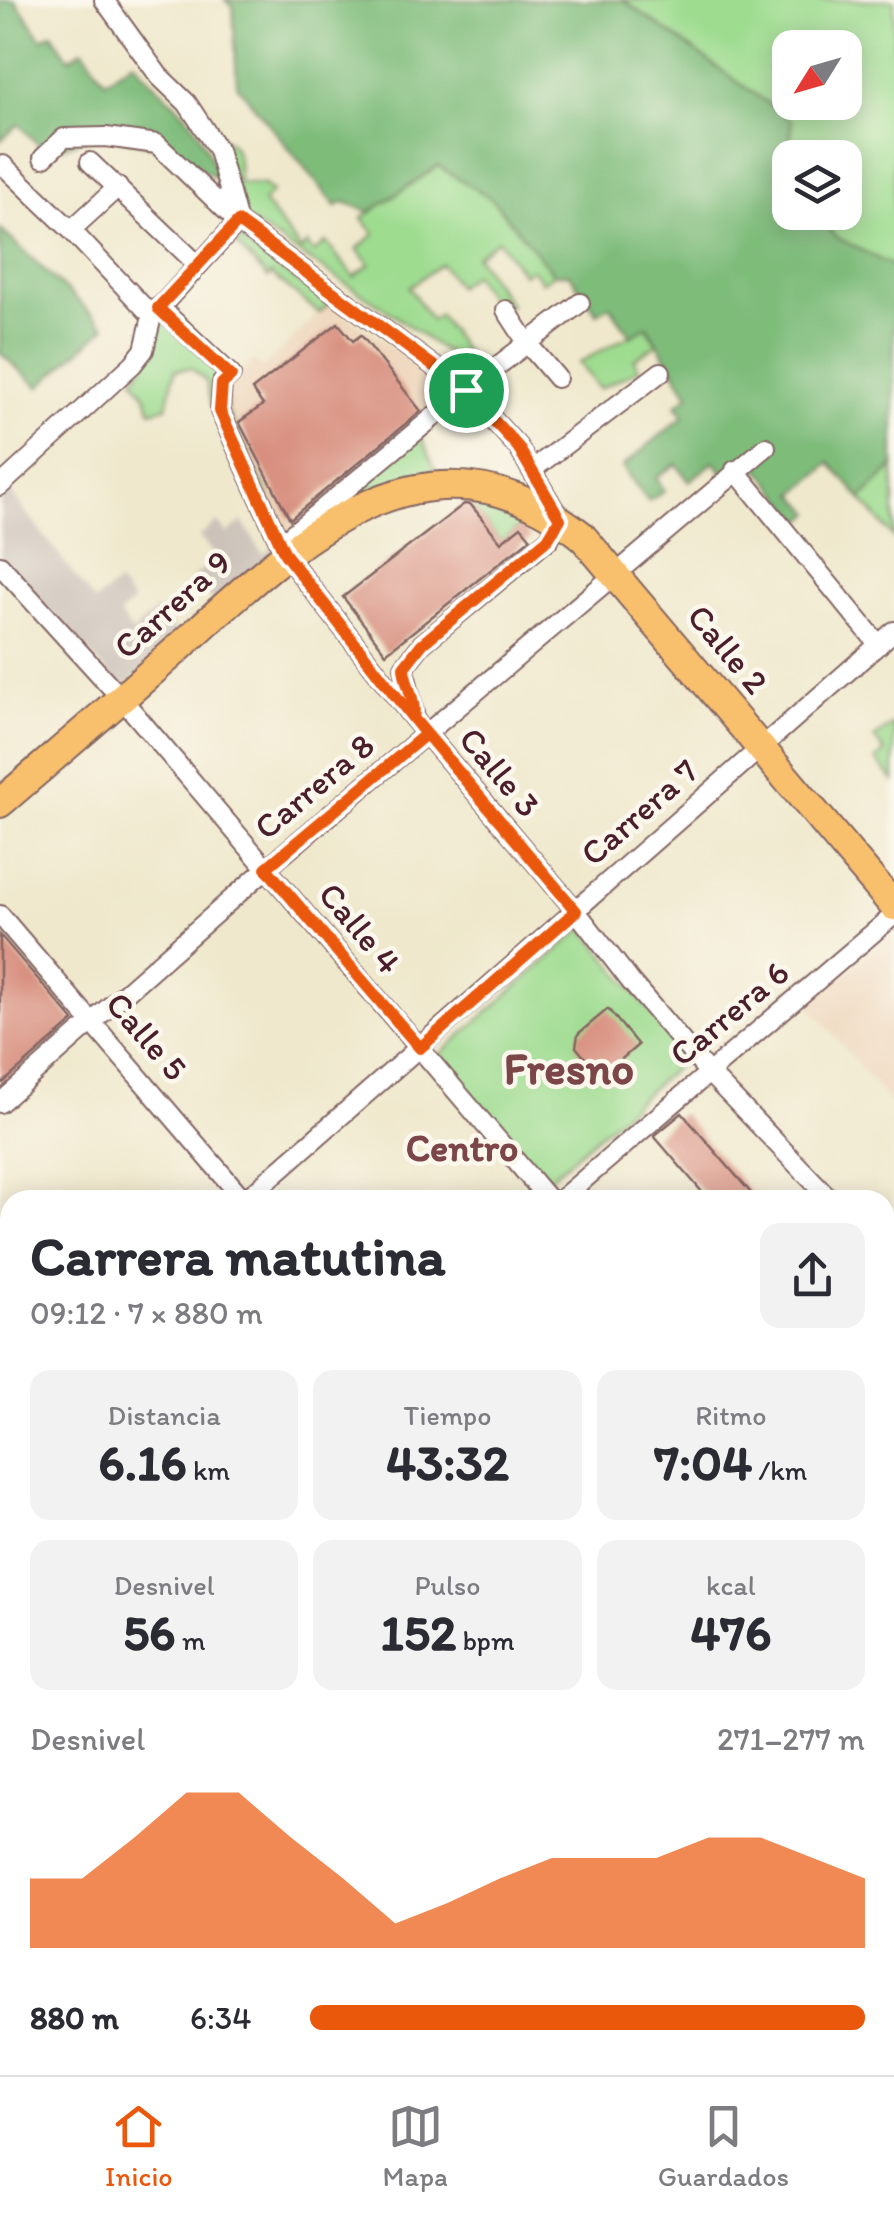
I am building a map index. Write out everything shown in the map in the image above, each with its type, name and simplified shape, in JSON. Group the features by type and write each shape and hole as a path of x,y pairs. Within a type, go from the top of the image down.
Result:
{"highway":[{"name":"Carrera 9","path":"0,803 122,698 283,549 376,499 414,489 471,487"},
{"name":"Calle 2","path":"471,487 514,497 560,519 581,536 894,906"}],"street":[{"path":"104,0 159,76 188,103 210,136 232,190 238,222"},
{"path":"90,162 106,136"},
{"path":"43,158 64,138 106,136 157,144 238,222 466,390 533,469 560,519 548,539 422,644 404,667 416,708 413,718"},
{"path":"64,138 198,266"},
{"name":"Calle 3","path":"3,166 155,312 231,376 222,384 220,411 283,549 413,718 576,911 630,982 708,1073 821,1190"},
{"path":"72,230 118,187"},
{"path":"0,486 134,364 144,350 155,312 238,222"},
{"path":"283,549 466,390 580,304"},
{"path":"506,310 557,378"},
{"path":"533,469 660,372"},
{"name":"Carrera 8","path":"0,1103 266,868 766,447"},
{"path":"735,470 879,645"},
{"name":"Calle 4","path":"0,566 122,698 541,1190"},
{"name":"Carrera 7","path":"257,1190 894,631"},
{"name":"Calle 5","path":"0,915 236,1190"},
{"name":"Carrera 6","path":"572,1190 894,915"}],"shaded area":[{"path":"329,304 462,396 286,533 227,410 226,385 254,360 263,368"},
{"path":"10,491 95,602 118,583 133,602 119,615 133,632 158,609 181,639 122,688 0,558 0,500"},
{"path":"242,521 263,554 274,546 280,562 218,606 192,578 217,558 199,537 217,522 228,534"},
{"path":"888,937 894,943 894,1108 808,1004"}],"green space":[{"path":"0,0 15,0 42,39 52,33 69,59 83,49 105,81 134,61 195,127 218,179 164,148 99,133 46,153 19,124 0,141"},
{"path":"225,0 623,0 772,106 772,120 791,120 791,140 772,140 772,230 830,230 836,237 894,267 894,466 861,499 830,463 795,494 812,513 802,521 761,471 749,464 729,479 714,462 689,481 676,464 656,478 665,491 648,501 622,467 684,416 676,405 689,395 647,326 631,336 610,306 597,313 570,274 554,274 492,199 438,166 370,212 345,202 336,206 237,85 233,7"},
{"path":"623,0 894,0 894,267 836,237 830,230 862,230 862,140 792,140 791,120 862,120 862,30 772,30 772,106"},
{"path":"221,138 235,150 239,183 264,185 272,192 263,202 301,250 307,244 314,253 326,242 354,277 370,264 357,249 375,234 362,218 438,166 492,199 554,274 542,282 532,269 523,274 498,240 476,256 510,305 505,308 500,301 494,305 473,275 457,286 441,264 409,287 431,320 439,315 477,369 473,372 381,306 244,218"},
{"path":"0,229 106,327 39,387 0,353"},
{"path":"239,239 329,304 319,313 271,274 268,278 235,243"},
{"path":"165,315 236,379 226,385 227,410 286,533 274,546 210,402 206,381 191,368 175,370 167,407 151,411 134,379 149,354 155,325"},
{"path":"646,326 657,344 634,359 639,369 599,389 579,363"},
{"path":"420,434 435,469 359,502 288,548"},
{"path":"894,466 894,538 861,499"},
{"path":"467,501 523,524 501,542"},
{"path":"894,724 894,781 876,760 885,752 874,738"},
{"path":"583,928 687,1057 546,1181 439,1055"}],"building":[{"path":"338,323 353,341 361,335 421,411 290,519 239,422 263,405 252,390"},
{"path":"464,504 471,505 501,542 521,526 531,538 386,653 343,597"},
{"path":"0,935 74,1021 3,1083 0,1079"},
{"path":"608,1009 638,1045 611,1068 616,1073 604,1081 576,1047 578,1034"},
{"path":"682,1113 748,1190 700,1190 654,1136"}],"district":[{"name":"Fresno","path":"569,1068"},
{"name":"Centro","path":"462,1148"}],"route":[{"path":"466,390 238,222 158,308 231,376 222,384 220,411 285,554 413,718 426,734 266,868 420,1048 576,911 413,718 416,708 404,678 404,667 422,644 548,539 560,519 518,447 466,390"}]}
